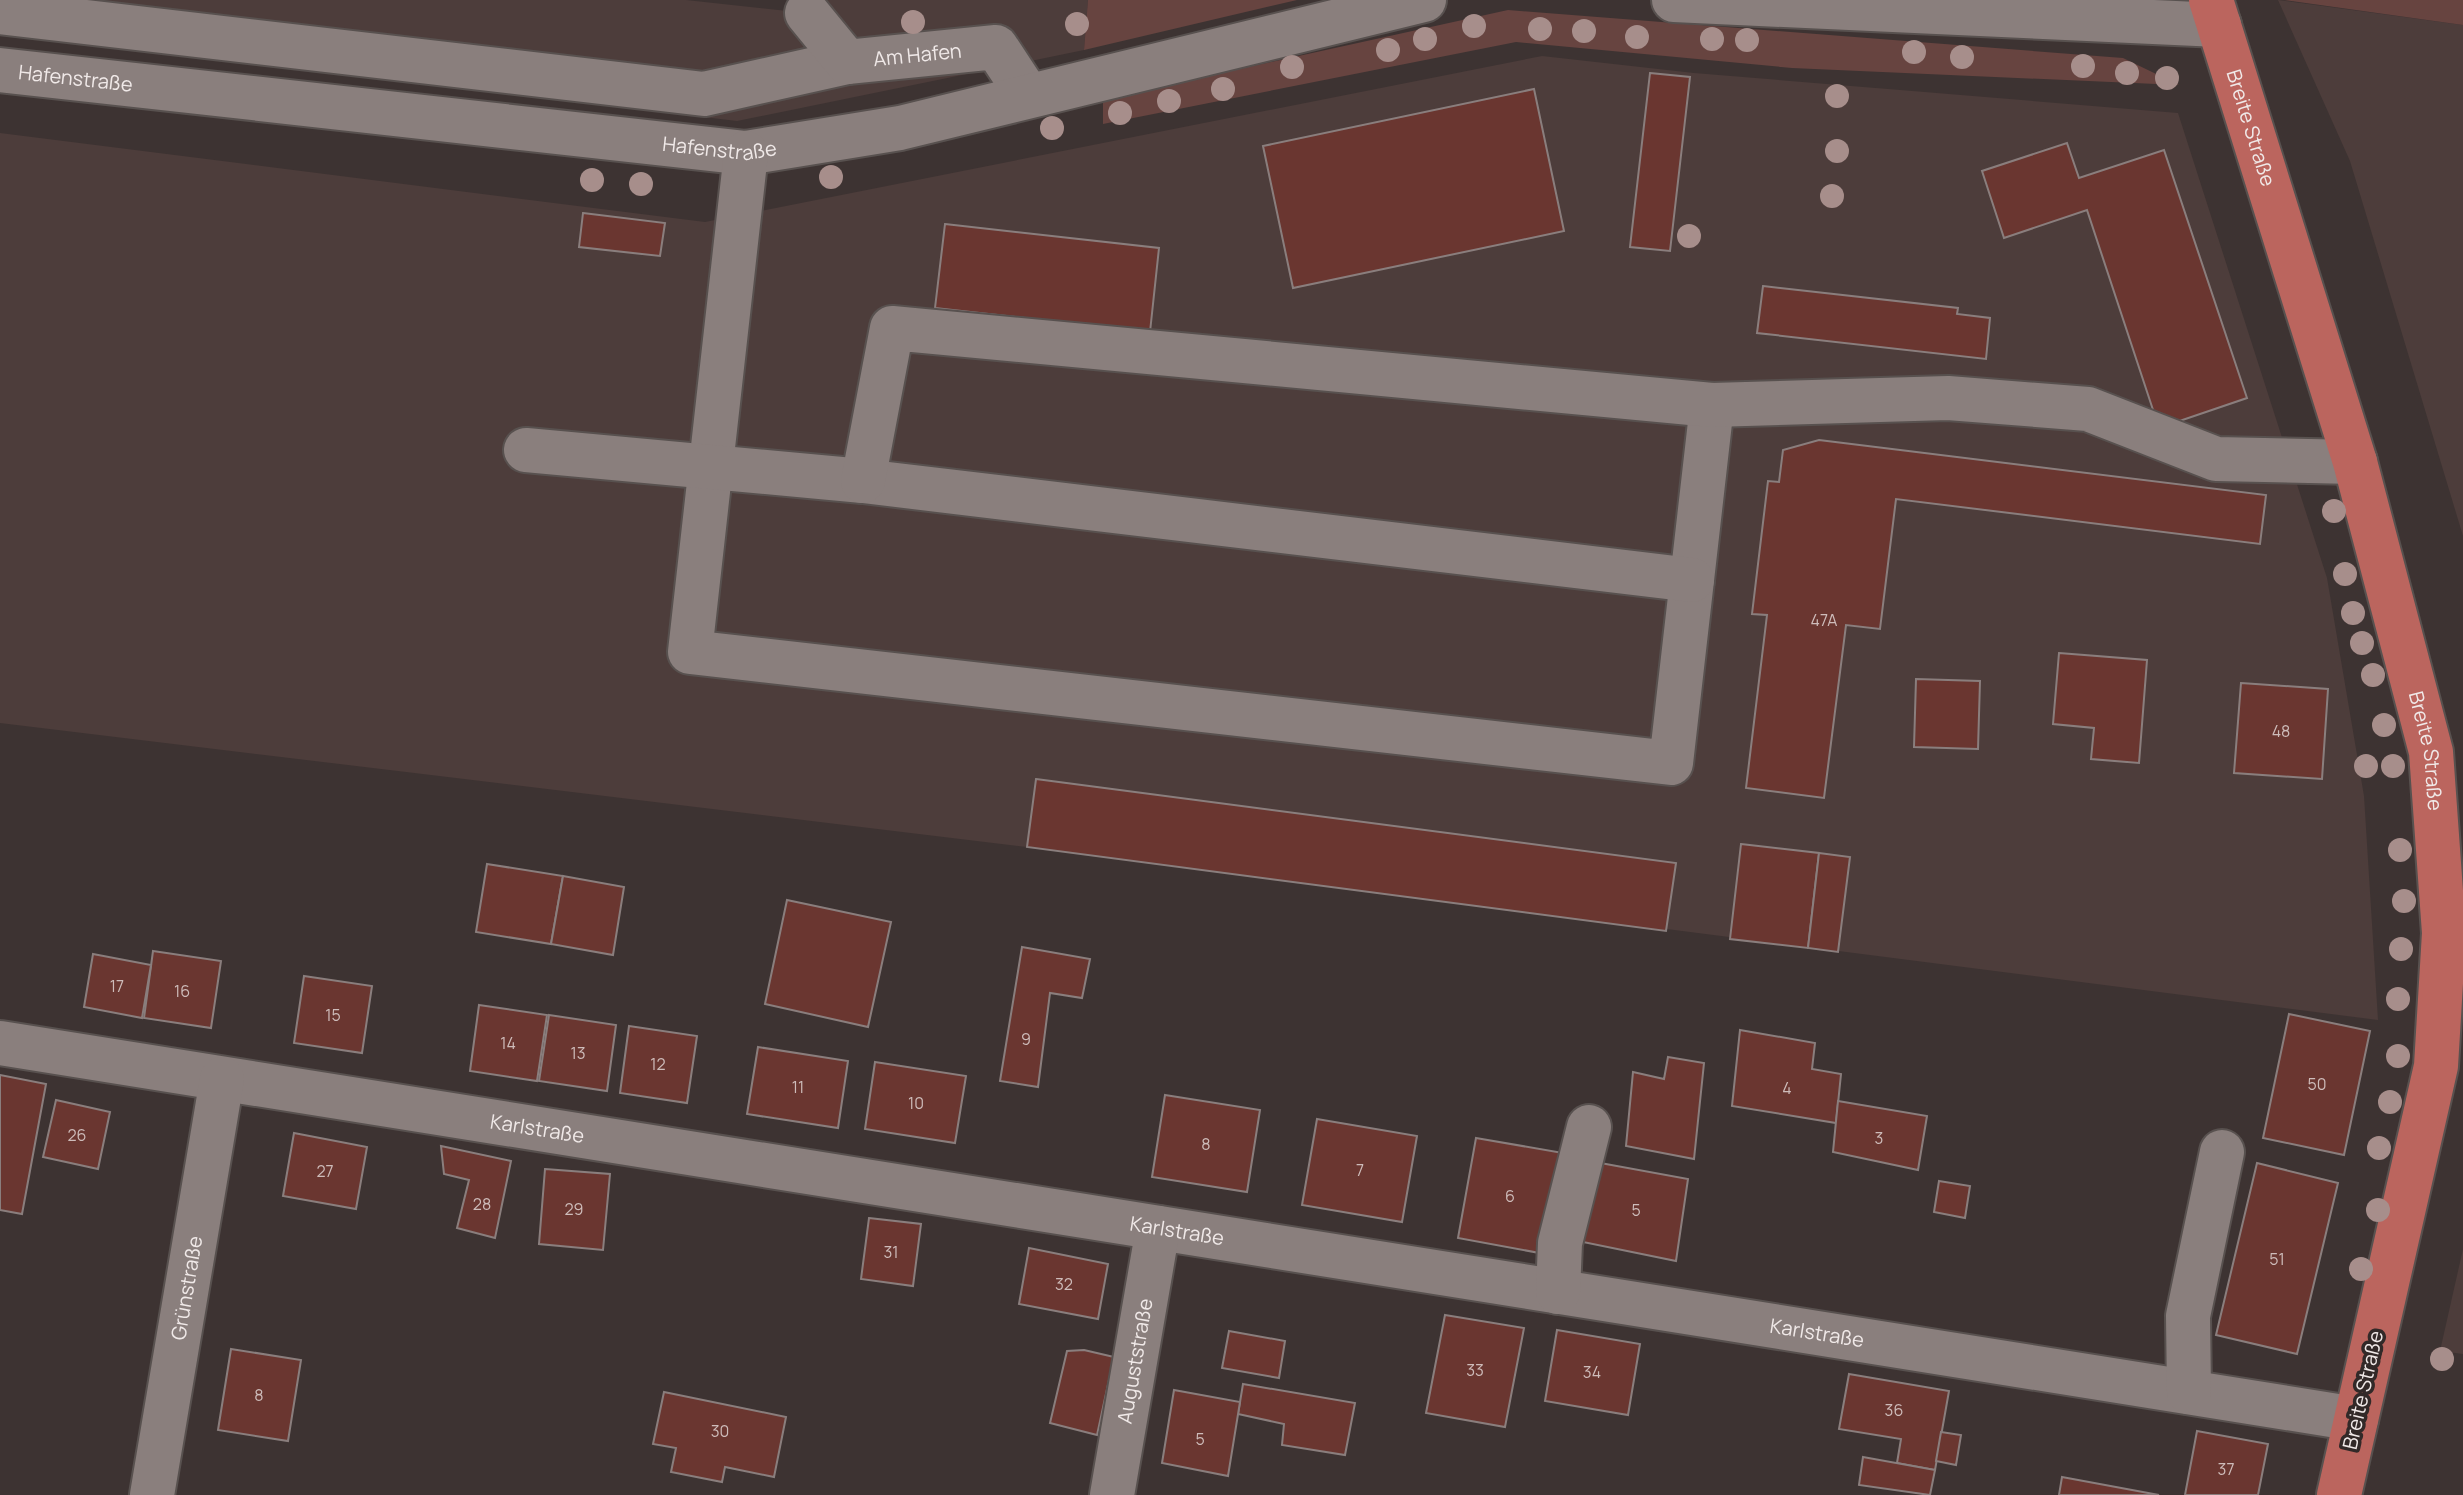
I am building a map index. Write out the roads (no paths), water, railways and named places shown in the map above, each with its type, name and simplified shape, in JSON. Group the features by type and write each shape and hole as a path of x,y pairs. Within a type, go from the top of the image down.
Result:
{"main road":[{"name":"Breite Straße","path":"2215,13 2355,462 2431,752 2444,933 2436,1066 2339,1495"}],"street":[{"name":"Hafenstraße","path":"0,70 746,153 900,128 1027,94 1424,0"},
{"path":"1674,0 2215,13"},
{"path":"0,12 704,94 847,62"},
{"name":"Am Hafen","path":"807,13 847,62 996,47 1027,94"},
{"path":"746,153 690,652 1671,763 1712,405"},
{"path":"863,481 892,328 1712,405 1948,398 2088,409 2216,459 2355,462"},
{"path":"526,450 863,481 1692,580"},
{"name":"Karlstraße","path":"0,1043 2356,1419"},
{"name":"Grünstraße","path":"152,1495 222,1079"},
{"path":"1558,1292 1560,1243 1589,1127"},
{"path":"2189,1392 2188,1316 2222,1152"},
{"name":"Auguststraße","path":"1112,1495 1158,1228"}]}
